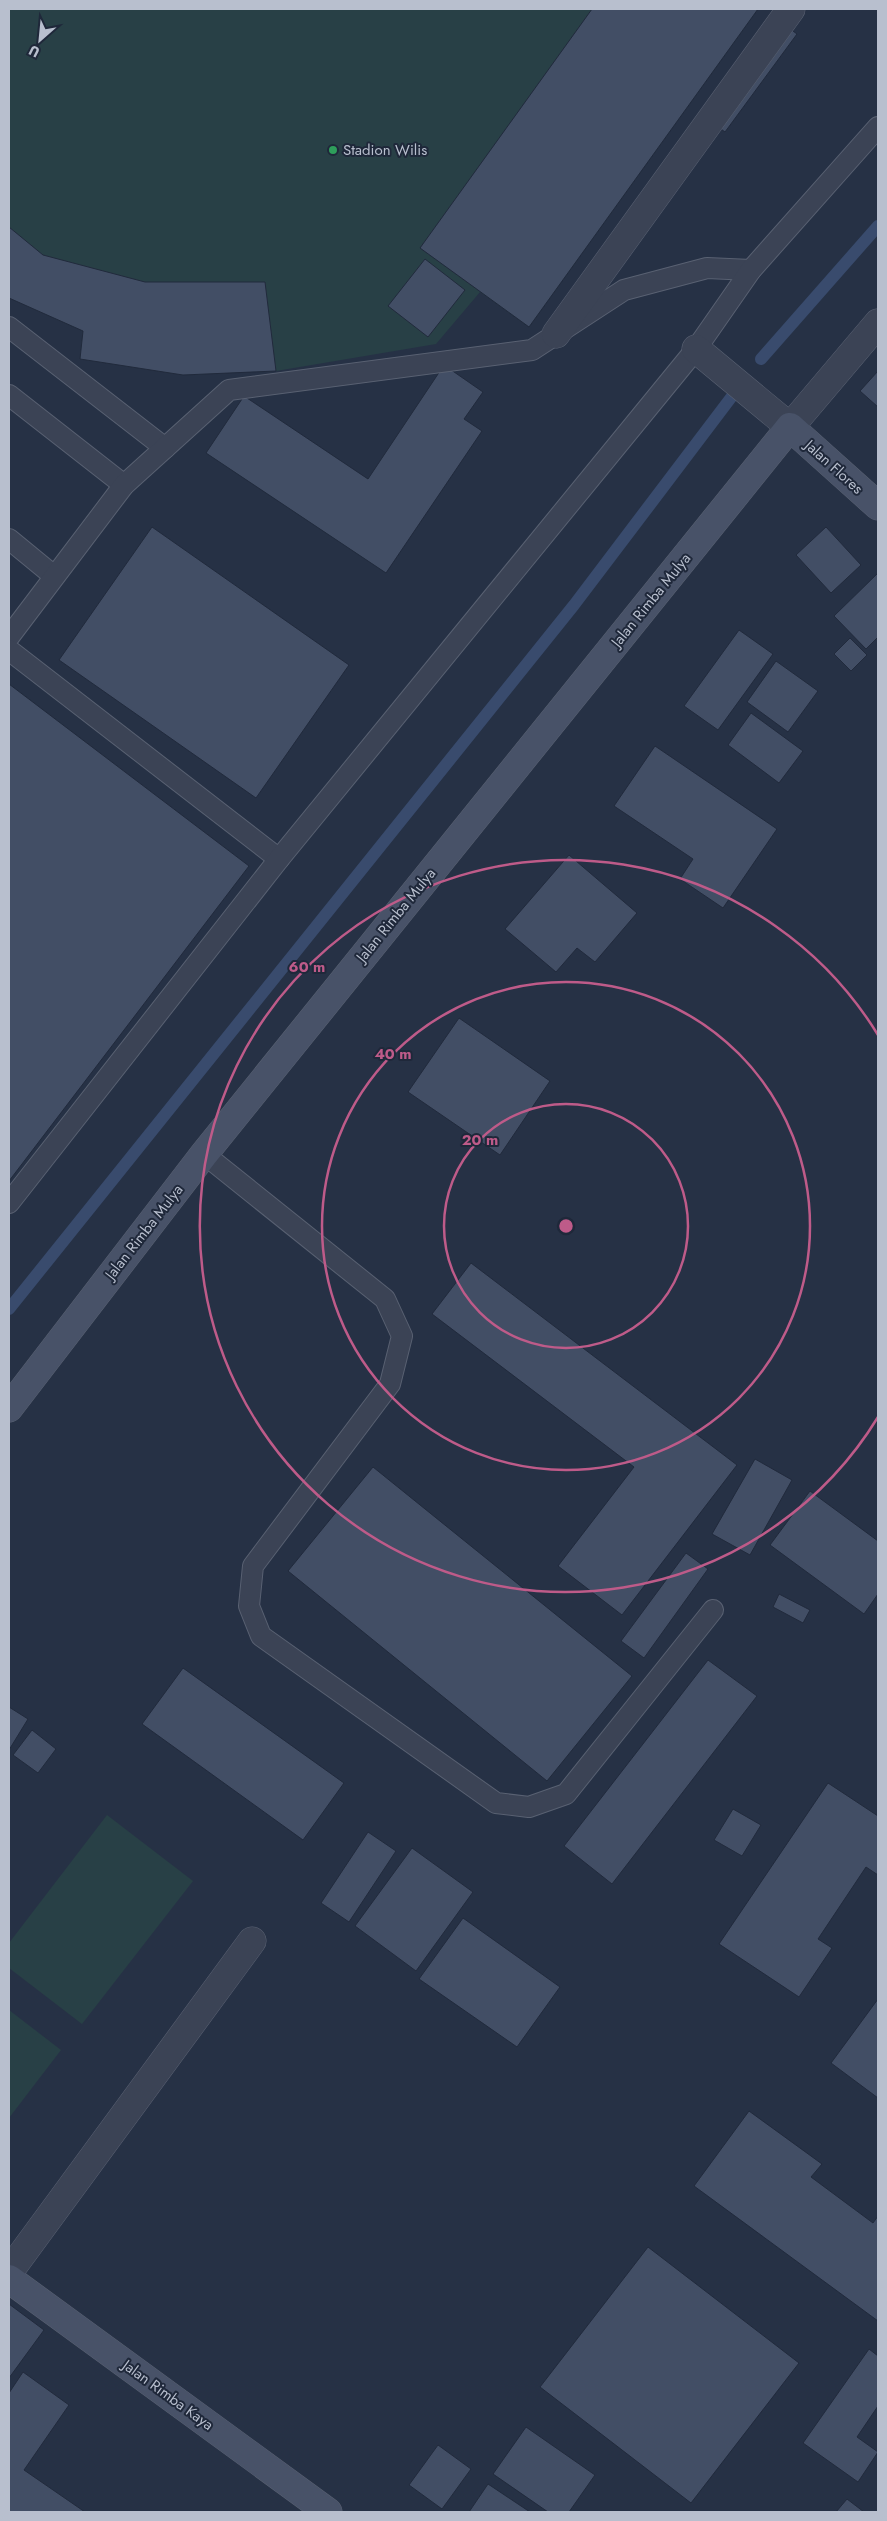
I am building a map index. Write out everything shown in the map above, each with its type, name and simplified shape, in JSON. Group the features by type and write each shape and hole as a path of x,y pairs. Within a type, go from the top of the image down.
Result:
{"street":[{"path":"556,334 791,9"},
{"path":"699,351 786,424 878,323"},
{"name":"Jalan Flores","path":"786,424 878,506"},
{"name":"Jalan Rimba Mulya","path":"9,1408 204,1154 786,424"},
{"path":"9,2272 252,1941"},
{"name":"Jalan Rimba Kaya","path":"9,2279 328,2512"}],"lane":[{"path":"9,1203 279,859 699,351 751,270 878,127"},
{"path":"9,637 124,485 229,390 532,350 624,290 707,268 751,270"},
{"path":"9,328 165,448"},
{"path":"9,395 124,485"},
{"path":"9,540 54,576"},
{"path":"9,650 279,859"},
{"path":"204,1154 385,1299 402,1336 390,1384 253,1566 249,1606 260,1636 496,1803 529,1806 566,1794 713,1610"}],"green space":[{"name":"Stadion Wilis","path":"9,9 758,9 529,327 480,292 436,344 276,371 183,375 80,359 83,331 9,298"},
{"path":"107,1815 193,1881 82,2024 9,1968 9,1943"},
{"path":"9,2010 61,2050 9,2118"}],"building":[{"path":"592,9 758,9 529,327 420,248"},
{"path":"770,14 797,34 725,132 699,113"},
{"path":"9,227 43,255 145,282 265,282 276,371 183,375 80,359 83,331 9,298"},
{"path":"425,259 465,290 428,337 388,306"},
{"path":"444,365 483,392 464,419 482,431 386,573 206,453 244,396 368,479"},
{"path":"878,371 878,407 860,391"},
{"path":"152,527 349,665 256,798 59,660"},
{"path":"826,527 861,565 831,593 796,555"},
{"path":"878,573 878,637 866,649 834,616"},
{"path":"739,630 773,654 718,730 684,706"},
{"path":"850,638 867,655 851,671 834,654"},
{"path":"776,661 818,691 788,732 747,702"},
{"path":"9,684 249,866 9,1181"},
{"path":"751,713 803,751 779,783 728,745"},
{"path":"655,746 777,829 723,908 680,879 693,859 614,806"},
{"path":"569,855 637,913 595,962 577,948 556,972 505,929"},
{"path":"459,1018 550,1081 500,1155 408,1092"},
{"path":"471,1263 737,1465 622,1615 558,1566 634,1467 432,1314"},
{"path":"755,1459 792,1480 750,1555 712,1534"},
{"path":"373,1467 632,1676 547,1781 288,1571"},
{"path":"810,1491 878,1541 878,1594 864,1614 770,1545"},
{"path":"686,1553 708,1569 644,1658 621,1641"},
{"path":"779,1594 810,1610 803,1623 773,1607"},
{"path":"708,1660 757,1696 612,1884 564,1846"},
{"path":"183,1668 344,1783 303,1840 142,1724"},
{"path":"9,1707 28,1719 9,1750"},
{"path":"32,1730 56,1749 38,1773 13,1755"},
{"path":"828,1783 878,1816 878,1875 866,1867 818,1939 832,1948 799,1997 719,1944"},
{"path":"733,1809 761,1825 742,1856 714,1840"},
{"path":"368,1832 396,1851 349,1922 321,1903"},
{"path":"412,1848 473,1892 416,1971 355,1926"},
{"path":"463,1918 560,1987 517,2047 419,1979"},
{"path":"878,1999 878,2098 831,2063"},
{"path":"749,2111 822,2164 811,2177 873,2223 878,2216 878,2321 694,2186"},
{"path":"648,2247 799,2363 691,2503 540,2387"},
{"path":"9,2304 44,2330 9,2378"},
{"path":"869,2349 878,2356 878,2406 857,2437 878,2452 858,2482 803,2443"},
{"path":"23,2372 69,2405 24,2470 85,2512 9,2512 9,2393"},
{"path":"526,2427 595,2475 569,2512 548,2512 493,2474"},
{"path":"438,2445 471,2469 442,2509 409,2485"},
{"path":"488,2484 530,2512 469,2512"},
{"path":"847,2499 864,2512 836,2512"}],"waterway":[{"path":"761,359 878,226"},
{"path":"9,1309 574,605 736,391"}],"place":[{"name":"Stadion Wilis","path":"333,150"}]}
